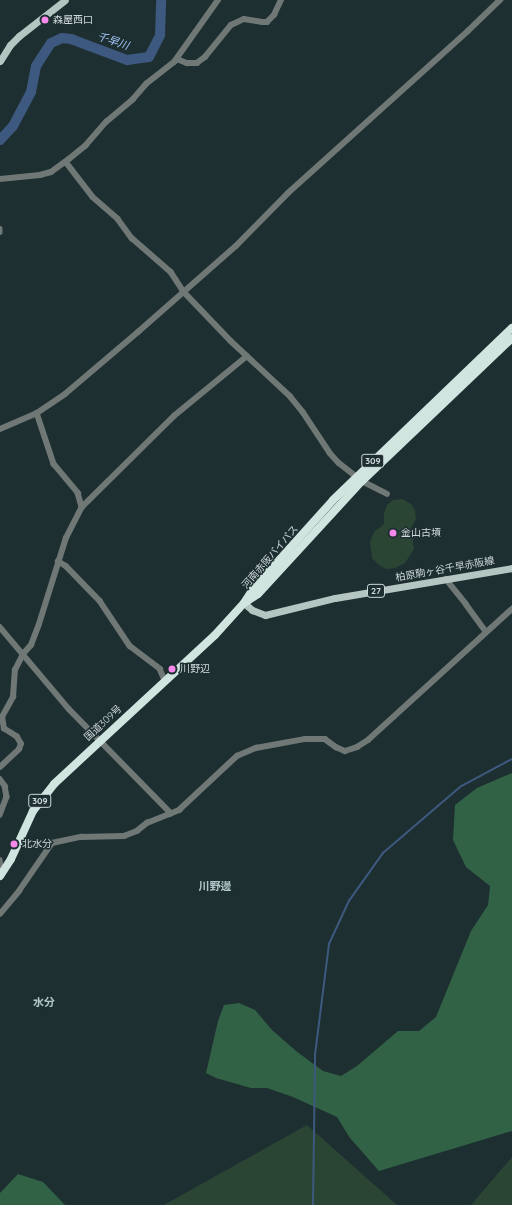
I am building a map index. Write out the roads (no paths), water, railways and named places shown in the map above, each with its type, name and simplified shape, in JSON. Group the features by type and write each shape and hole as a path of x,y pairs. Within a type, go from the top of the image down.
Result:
{"highway":[{"name":"河南赤阪バイパス","path":"244,603 258,594 359,479 512,328"},
{"name":"河南赤阪バイパス","path":"359,479 512,338"},
{"name":"国道309号","path":"1,875 42,797 100,740 215,635 244,603"}],"main road":[{"path":"0,62 10,45 18,36 65,0"},
{"name":"柏原駒ヶ谷千早赤阪線","path":"244,603 252,610 265,615 335,598 512,568"}],"street":[{"path":"0,179 6,177 40,175 51,172 66,162 85,146 106,122 133,99 146,84 177,59 218,0"},
{"path":"177,59 187,63 197,63 205,57 231,25 244,19 268,22 274,15 281,0"},
{"path":"0,429 36,413 66,394 236,246 288,193 468,31 500,0"},
{"path":"66,162 93,197 118,219 137,243 171,272 184,292 247,356 290,396 303,412 330,453 359,479 387,494"},
{"path":"0,767 19,749 21,744 17,737 4,729 2,718 13,697 15,670 31,645 66,538 82,506 174,416 247,356"},
{"path":"36,413 54,464 78,493 82,506"},
{"path":"58,561 66,566 100,601 130,646 160,669 165,680"},
{"path":"446,580 466,604 486,632"},
{"path":"0,914 19,891 52,843 81,837 124,836 137,831 147,823 179,810 220,774 237,756 256,748 305,740 325,739 336,747 345,751 357,747 368,740 512,609"},
{"path":"0,627 69,709 171,813"},
{"path":"0,779 5,786 7,797 0,815"},
{"path":"0,860 1,875"}],"waterway":[{"name":"千早川","path":"0,140 13,126 31,92 36,66 51,43 62,38 71,39 127,60 149,57 160,35 161,0"},
{"path":"313,1205 315,1055 329,944 349,901 383,853 460,787 512,759"}],"place":[{"name":"森屋西口","path":"45,20"},
{"name":"金山古墳","path":"393,533"},
{"name":"川野辺","path":"172,669"},
{"name":"北水分","path":"14,844"}],"district":[{"name":"川野邊","path":"215,886"},
{"name":"水分","path":"44,1002"}]}
